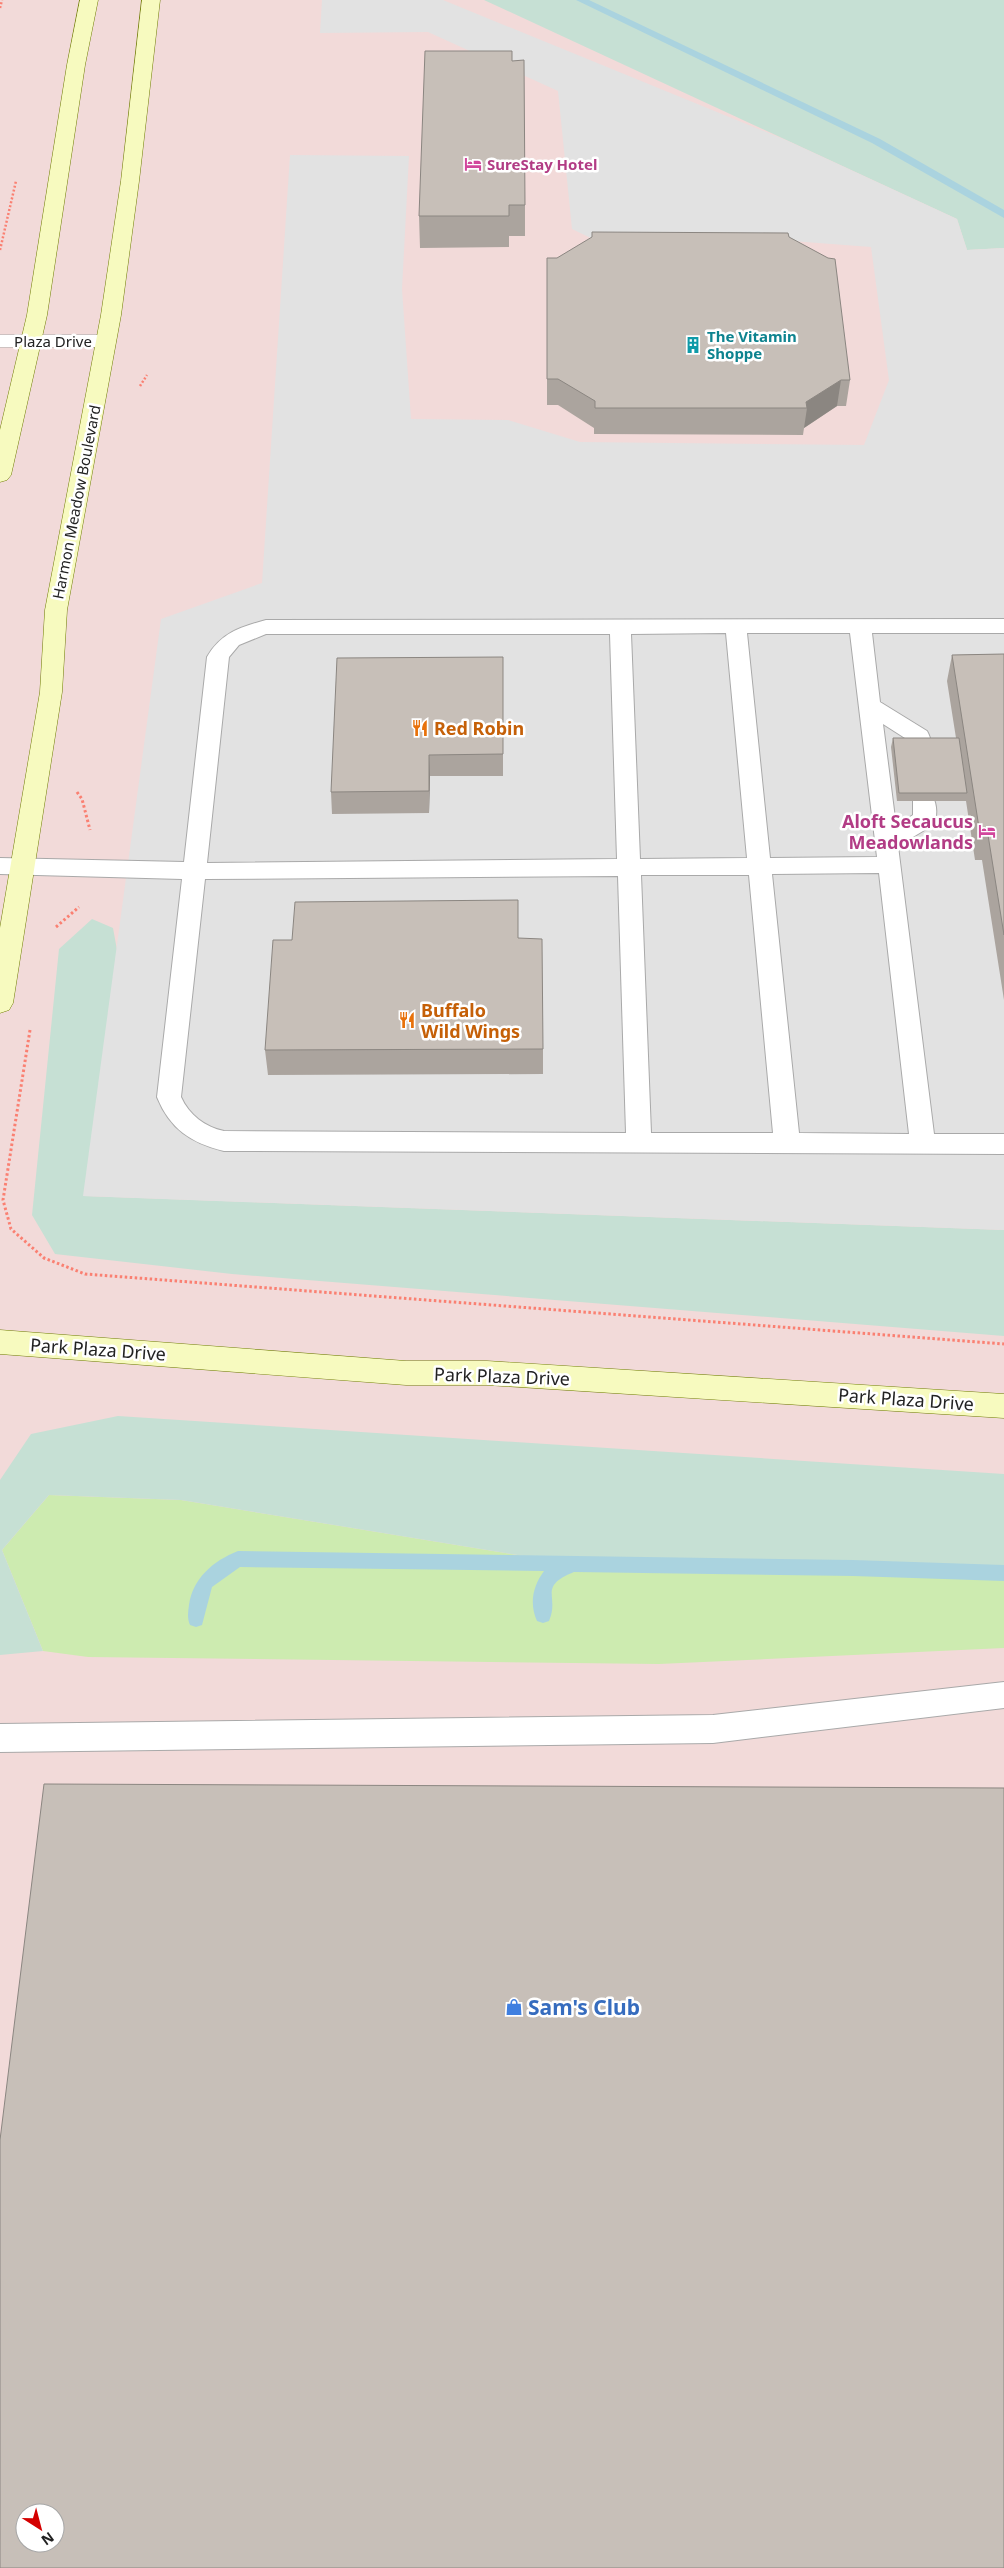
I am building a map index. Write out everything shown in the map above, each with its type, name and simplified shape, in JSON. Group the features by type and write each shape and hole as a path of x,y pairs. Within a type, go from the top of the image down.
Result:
{"street":[{"path":"0,475 32,341 76,65 89,0"},
{"name":"Harmon Meadow Boulevard","path":"0,1004 11,866 51,692 56,610 106,341 130,181 151,0"},
{"name":"Plaza Drive","path":"0,341 106,341"},
{"name":"Park Plaza Drive","path":"0,1342 406,1372 488,1373 702,1385 1004,1406"}],"lane":[{"path":"860,626 923,1144"},
{"path":"1004,626 266,627 250,631 233,639 222,647 218,656 169,1097 174,1111 195,1131 209,1138 224,1141 1004,1144"},
{"path":"620,627 639,1143"},
{"path":"736,627 787,1143"},
{"path":"869,705 919,736 920,746"},
{"path":"11,866 194,870 760,866 887,854 925,819 924,801"},
{"path":"0,1738 713,1730 1004,1695"}],"path":[{"path":"0,8 2,0"},
{"path":"52,930 79,907"},
{"path":"31,1024 3,1200 12,1229 44,1258 85,1274 1004,1344"}],"shaded area":[{"path":"0,0 1004,0 1004,2568 0,2568"},
{"path":"322,0 443,0 788,141 957,219 967,250 1004,248 1004,1230 83,1196 161,619 262,583 290,155 409,156 402,289 411,419 508,420 580,442 864,445 889,380 871,247 792,241 599,242 572,229 558,91 428,32 320,33"}],"green space":[{"path":"484,0 1004,0 1004,248 967,250 957,219"},
{"path":"92,919 113,928 117,950 84,1196 1004,1230 1004,1336 232,1274 55,1254 32,1215 59,949"},
{"path":"118,1416 1004,1474 1004,1573 853,1568 573,1564 181,1500 49,1495 2,1550 43,1651 0,1655 0,1480 31,1434"},
{"path":"49,1495 181,1500 573,1564 853,1568 1004,1573 1004,1648 659,1664 88,1657 43,1651 2,1550"}],"building":[{"name":"SureStay Hotel","path":"425,51 512,51 512,61 524,60 525,205 509,205 509,216 419,216"},
{"name":"The Vitamin Shoppe","path":"592,232 788,233 789,237 828,258 835,259 850,380 841,380 806,402 807,408 595,408 595,401 558,379 547,379 547,258 557,258 592,237"},
{"name":"Aloft Secaucus Meadowlands","path":"1004,654 1004,935 988,835 980,834 952,655"},
{"name":"Red Robin","path":"503,657 503,754 429,755 429,791 331,792 337,658"},
{"path":"893,738 959,738 967,793 899,793"},
{"name":"Buffalo Wild Wings","path":"518,900 518,938 542,939 543,1049 265,1050 273,940 292,940 295,902"},
{"name":"Sam's Club","path":"44,1784 1004,1788 1004,2568 0,2568 0,2140"}],"waterway":[{"path":"581,0 876,141 1004,215"},
{"path":"196,1619 199,1597 206,1582 211,1576 238,1559 853,1568 1004,1573"},
{"path":"543,1615 542,1588 554,1572 571,1565"}],"place":[{"name":"SureStay Hotel","path":"473,164"},
{"name":"The Vitamin Shoppe","path":"693,345"},
{"name":"Red Robin","path":"420,728"},
{"name":"Aloft Secaucus Meadowlands","path":"987,831"},
{"name":"Buffalo Wild Wings","path":"407,1020"},
{"name":"Sam's Club","path":"514,2007"}]}
